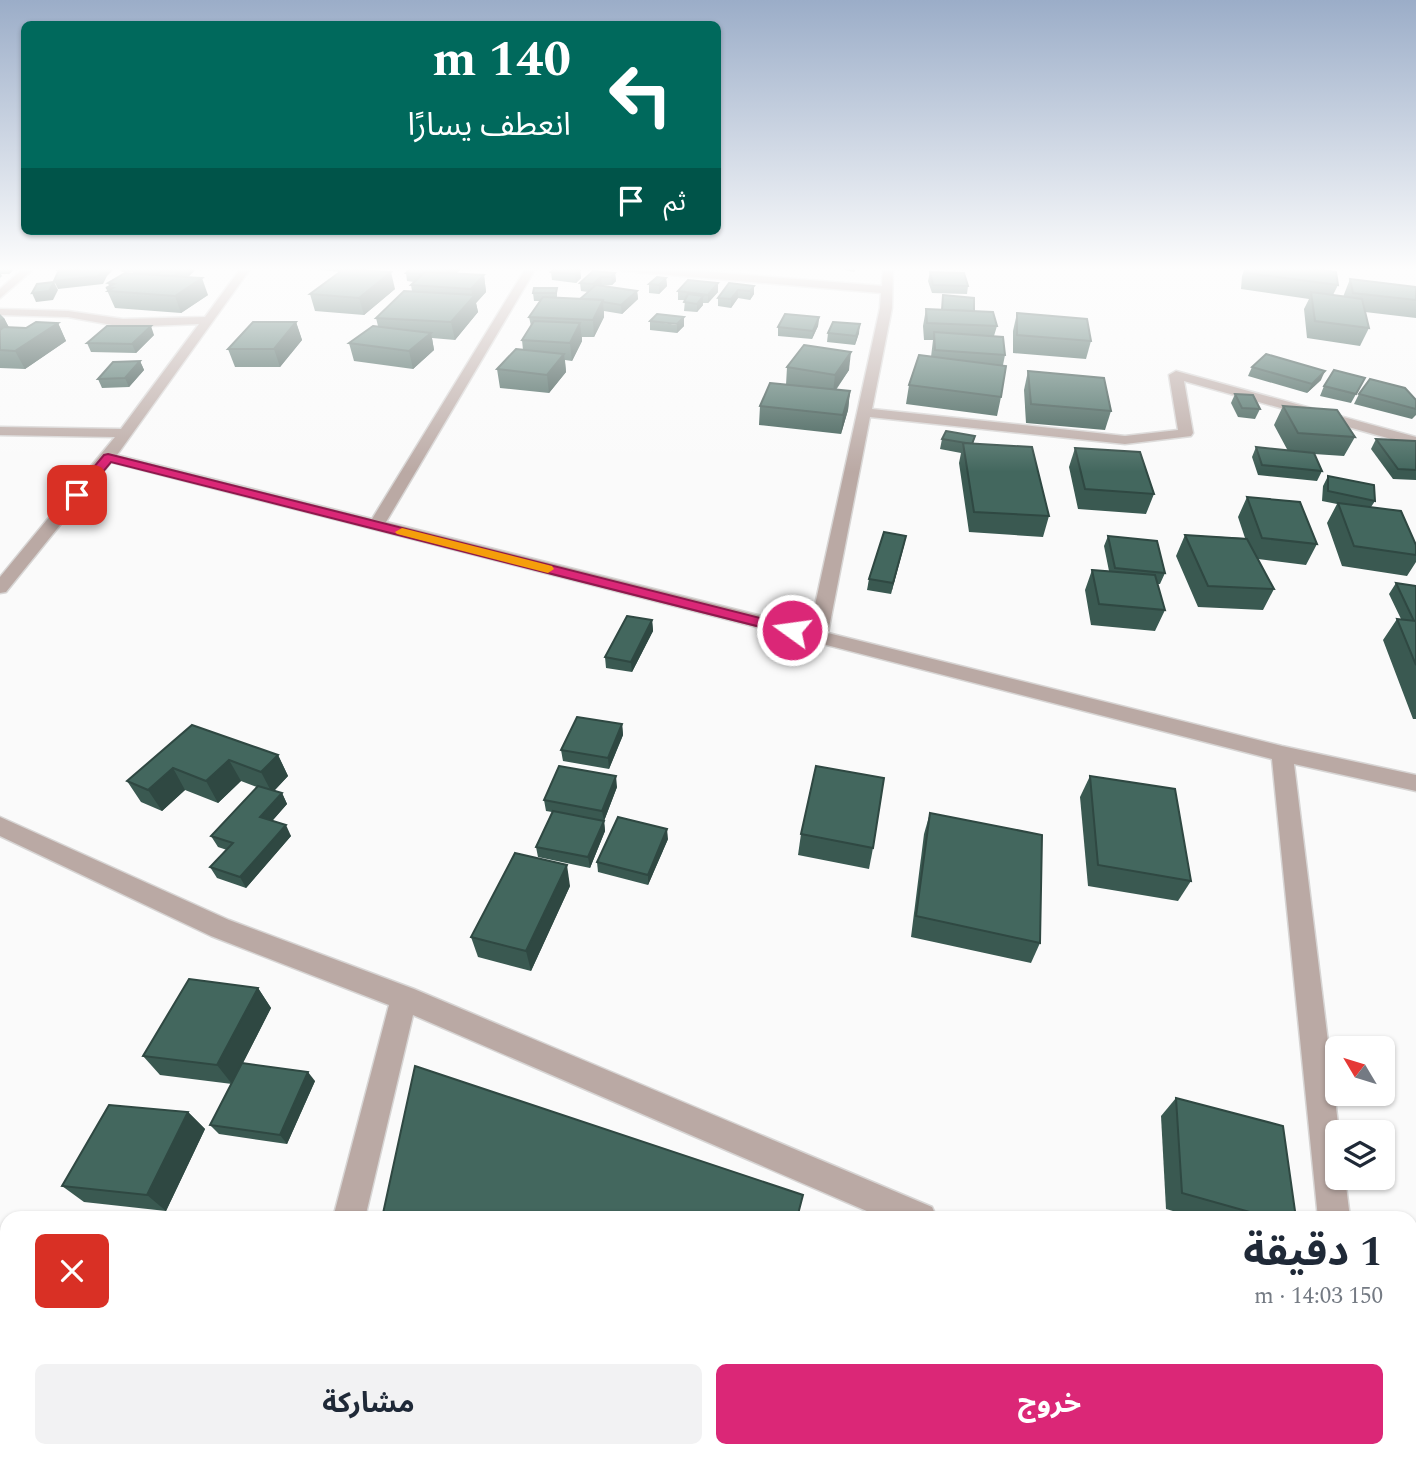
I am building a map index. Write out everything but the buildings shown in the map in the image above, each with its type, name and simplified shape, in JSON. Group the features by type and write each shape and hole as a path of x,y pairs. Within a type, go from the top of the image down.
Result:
{"street":[{"path":"0,588 108,457 196,336"},
{"path":"376,525 490,336"},
{"path":"818,637 878,336"},
{"path":"864,412 1125,440 1186,433 1176,375 1416,442"},
{"path":"0,431 126,433"},
{"path":"108,457 1282,754 1416,783"},
{"path":"1282,754 1333,1211"},
{"path":"0,825 220,928 404,998 905,1211"},
{"path":"351,1211 404,998"}],"slow traffic":[{"path":"402,532 548,569"}],"route":[{"path":"77,495 108,457 792,630"}]}
